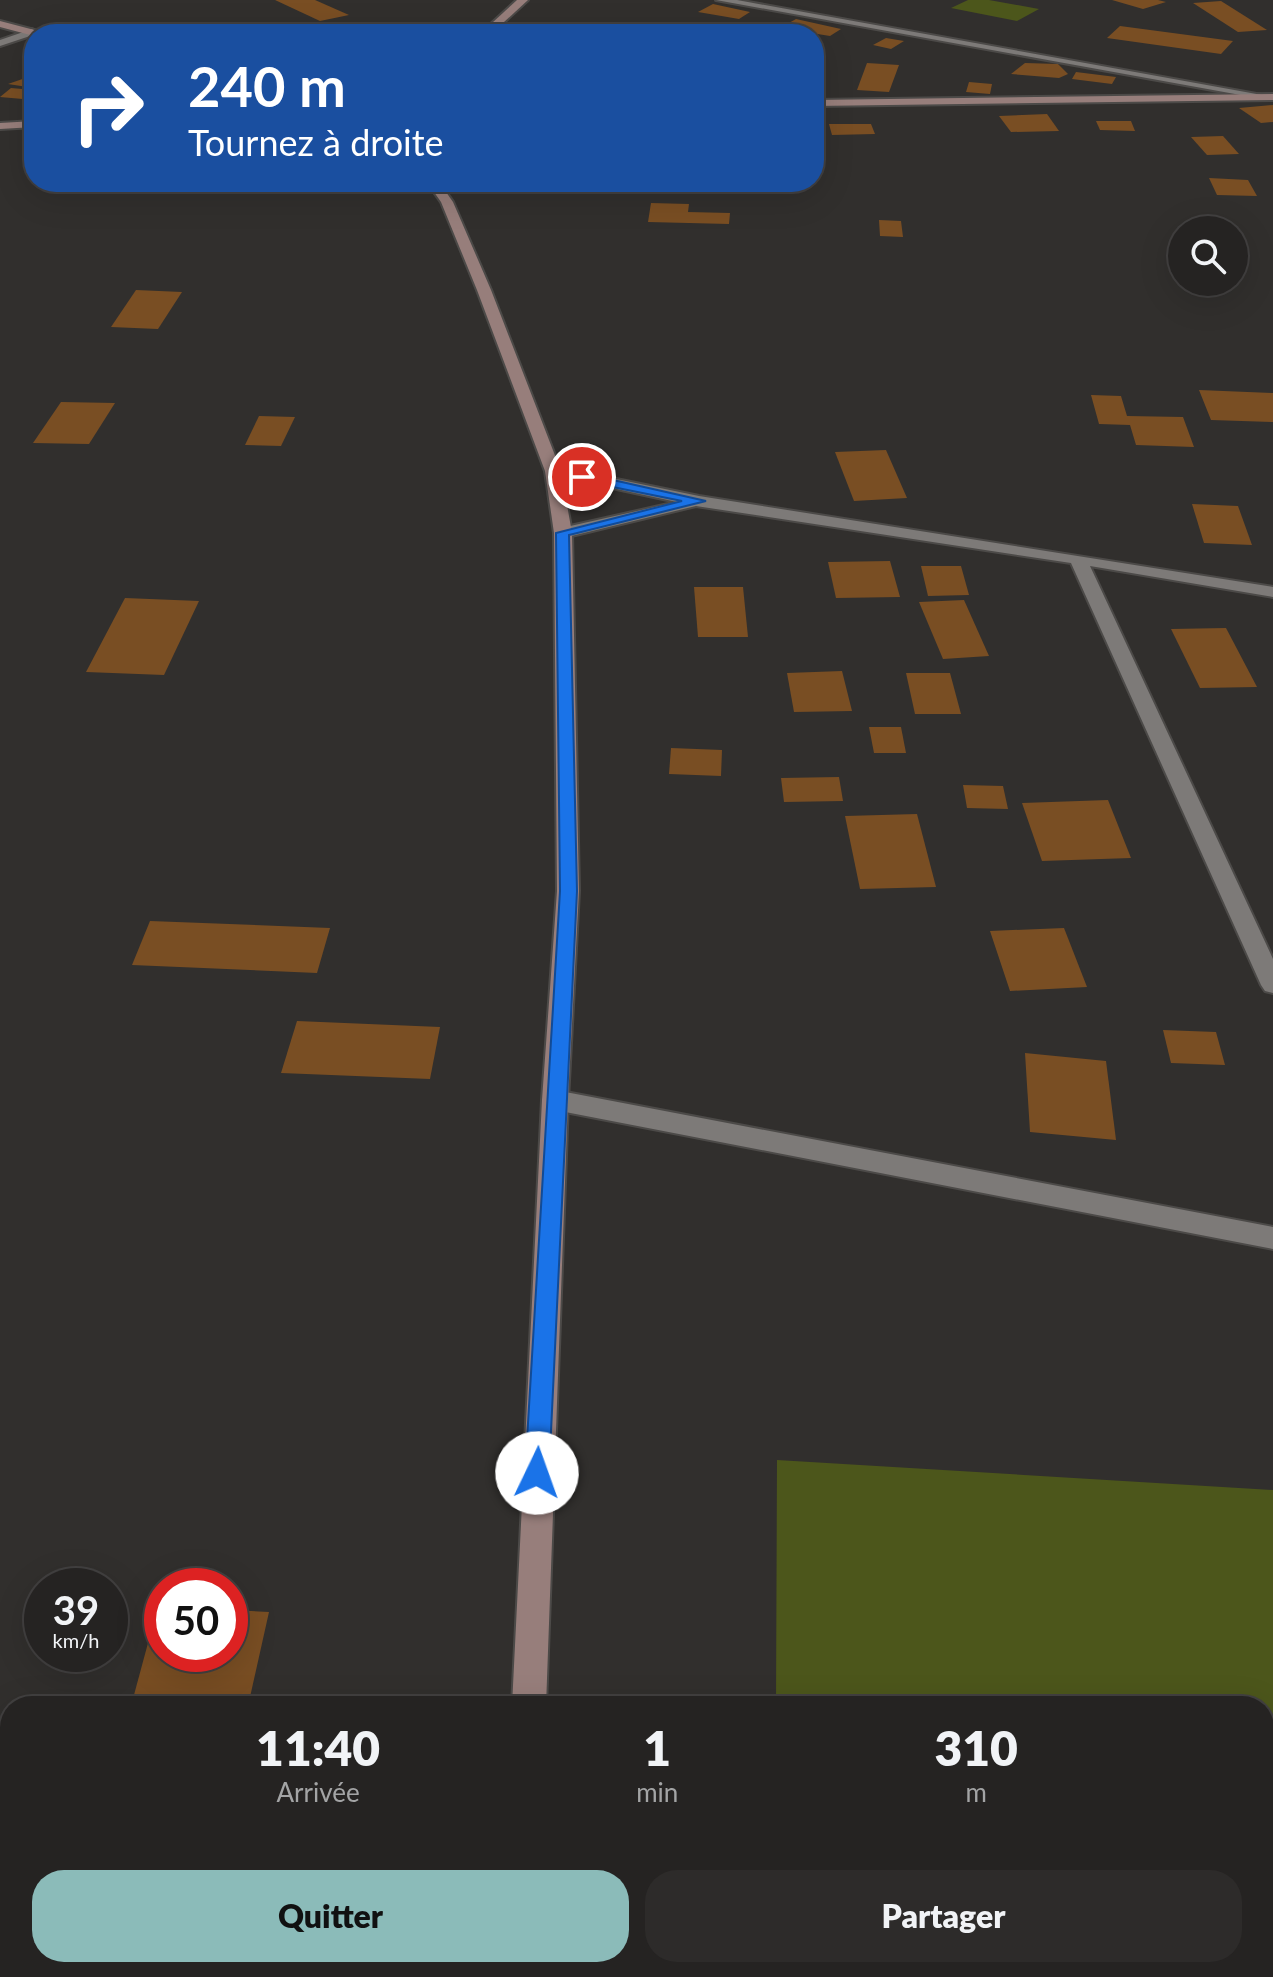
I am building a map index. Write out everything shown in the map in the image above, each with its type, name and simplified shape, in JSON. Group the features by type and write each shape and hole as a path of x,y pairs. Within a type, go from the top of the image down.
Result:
{"main road":[{"path":"496,24 523,0"},
{"path":"0,24 24,30"},
{"path":"824,103 1273,97"},
{"path":"0,126 24,125"},
{"path":"440,192 484,290 553,471 563,533 568,891 555,1100 529,1696"}],"street":[{"path":"721,0 1257,95"},
{"path":"0,43 24,36"},
{"path":"553,471 699,501 1273,592"},
{"path":"563,533 699,501"},
{"path":"1078,559 1273,985"},
{"path":"555,1100 1273,1238"}],"green space":[{"path":"968,0 989,0 1039,9 1017,21 951,8"},
{"path":"777,1460 1273,1490 1273,1696 776,1696"}],"building":[{"path":"275,0 315,0 349,15 320,21"},
{"path":"1112,0 1158,0 1166,2 1143,9"},
{"path":"1221,1 1267,30 1238,32 1193,3"},
{"path":"713,4 750,12 739,19 698,12"},
{"path":"796,19 818,24 787,24"},
{"path":"824,25 841,29 830,36 824,35"},
{"path":"1120,26 1233,41 1221,54 1107,38"},
{"path":"886,38 904,41 891,49 873,45"},
{"path":"867,63 899,65 889,92 857,90"},
{"path":"1025,63 1058,64 1068,74 1059,78 1011,74"},
{"path":"1076,72 1116,77 1112,84 1072,79"},
{"path":"24,78 24,86 8,84"},
{"path":"969,82 992,84 990,94 966,92"},
{"path":"11,88 24,89 24,99 0,97"},
{"path":"1273,105 1273,122 1261,123 1239,108"},
{"path":"1047,114 1059,131 1011,132 999,116"},
{"path":"1096,121 1131,121 1135,131 1100,130"},
{"path":"829,124 871,124 875,134 832,135"},
{"path":"1223,136 1239,154 1207,155 1191,137"},
{"path":"1209,178 1248,180 1257,196 1217,195"},
{"path":"651,203 689,204 688,212 730,213 729,224 648,222"},
{"path":"879,220 901,221 903,237 880,236"},
{"path":"136,290 182,292 158,329 111,327"},
{"path":"1199,390 1273,393 1273,422 1211,420"},
{"path":"1091,395 1121,396 1127,416 1183,417 1194,447 1136,445 1130,425 1099,424"},
{"path":"61,402 115,403 89,444 33,443"},
{"path":"259,416 295,417 281,446 245,445"},
{"path":"886,450 907,498 854,501 835,452"},
{"path":"1192,504 1238,506 1252,545 1204,543"},
{"path":"890,561 900,597 836,598 828,562"},
{"path":"921,566 961,566 969,595 928,596"},
{"path":"694,587 743,587 748,637 698,637"},
{"path":"125,598 199,601 164,675 86,672"},
{"path":"964,600 989,656 943,659 919,602"},
{"path":"1226,628 1257,687 1200,688 1171,629"},
{"path":"842,671 852,711 794,712 787,673"},
{"path":"906,673 950,673 961,714 915,714"},
{"path":"869,727 901,727 906,753 874,753"},
{"path":"671,748 722,750 721,776 669,774"},
{"path":"839,777 843,801 784,802 781,778"},
{"path":"963,785 1003,786 1008,809 967,808"},
{"path":"1108,800 1131,858 1042,861 1022,803"},
{"path":"917,814 936,887 860,889 845,816"},
{"path":"150,921 330,928 317,973 132,965"},
{"path":"1064,928 1087,987 1010,991 990,931"},
{"path":"297,1021 440,1027 430,1079 281,1073"},
{"path":"1163,1030 1216,1032 1225,1065 1171,1063"},
{"path":"1025,1053 1106,1061 1116,1140 1030,1132"},
{"path":"248,1611 269,1612 250,1696 134,1696 144,1658 144,1672 248,1672"}],"route":[{"path":"537,1473 568,891 563,533 699,501 582,477"}]}
